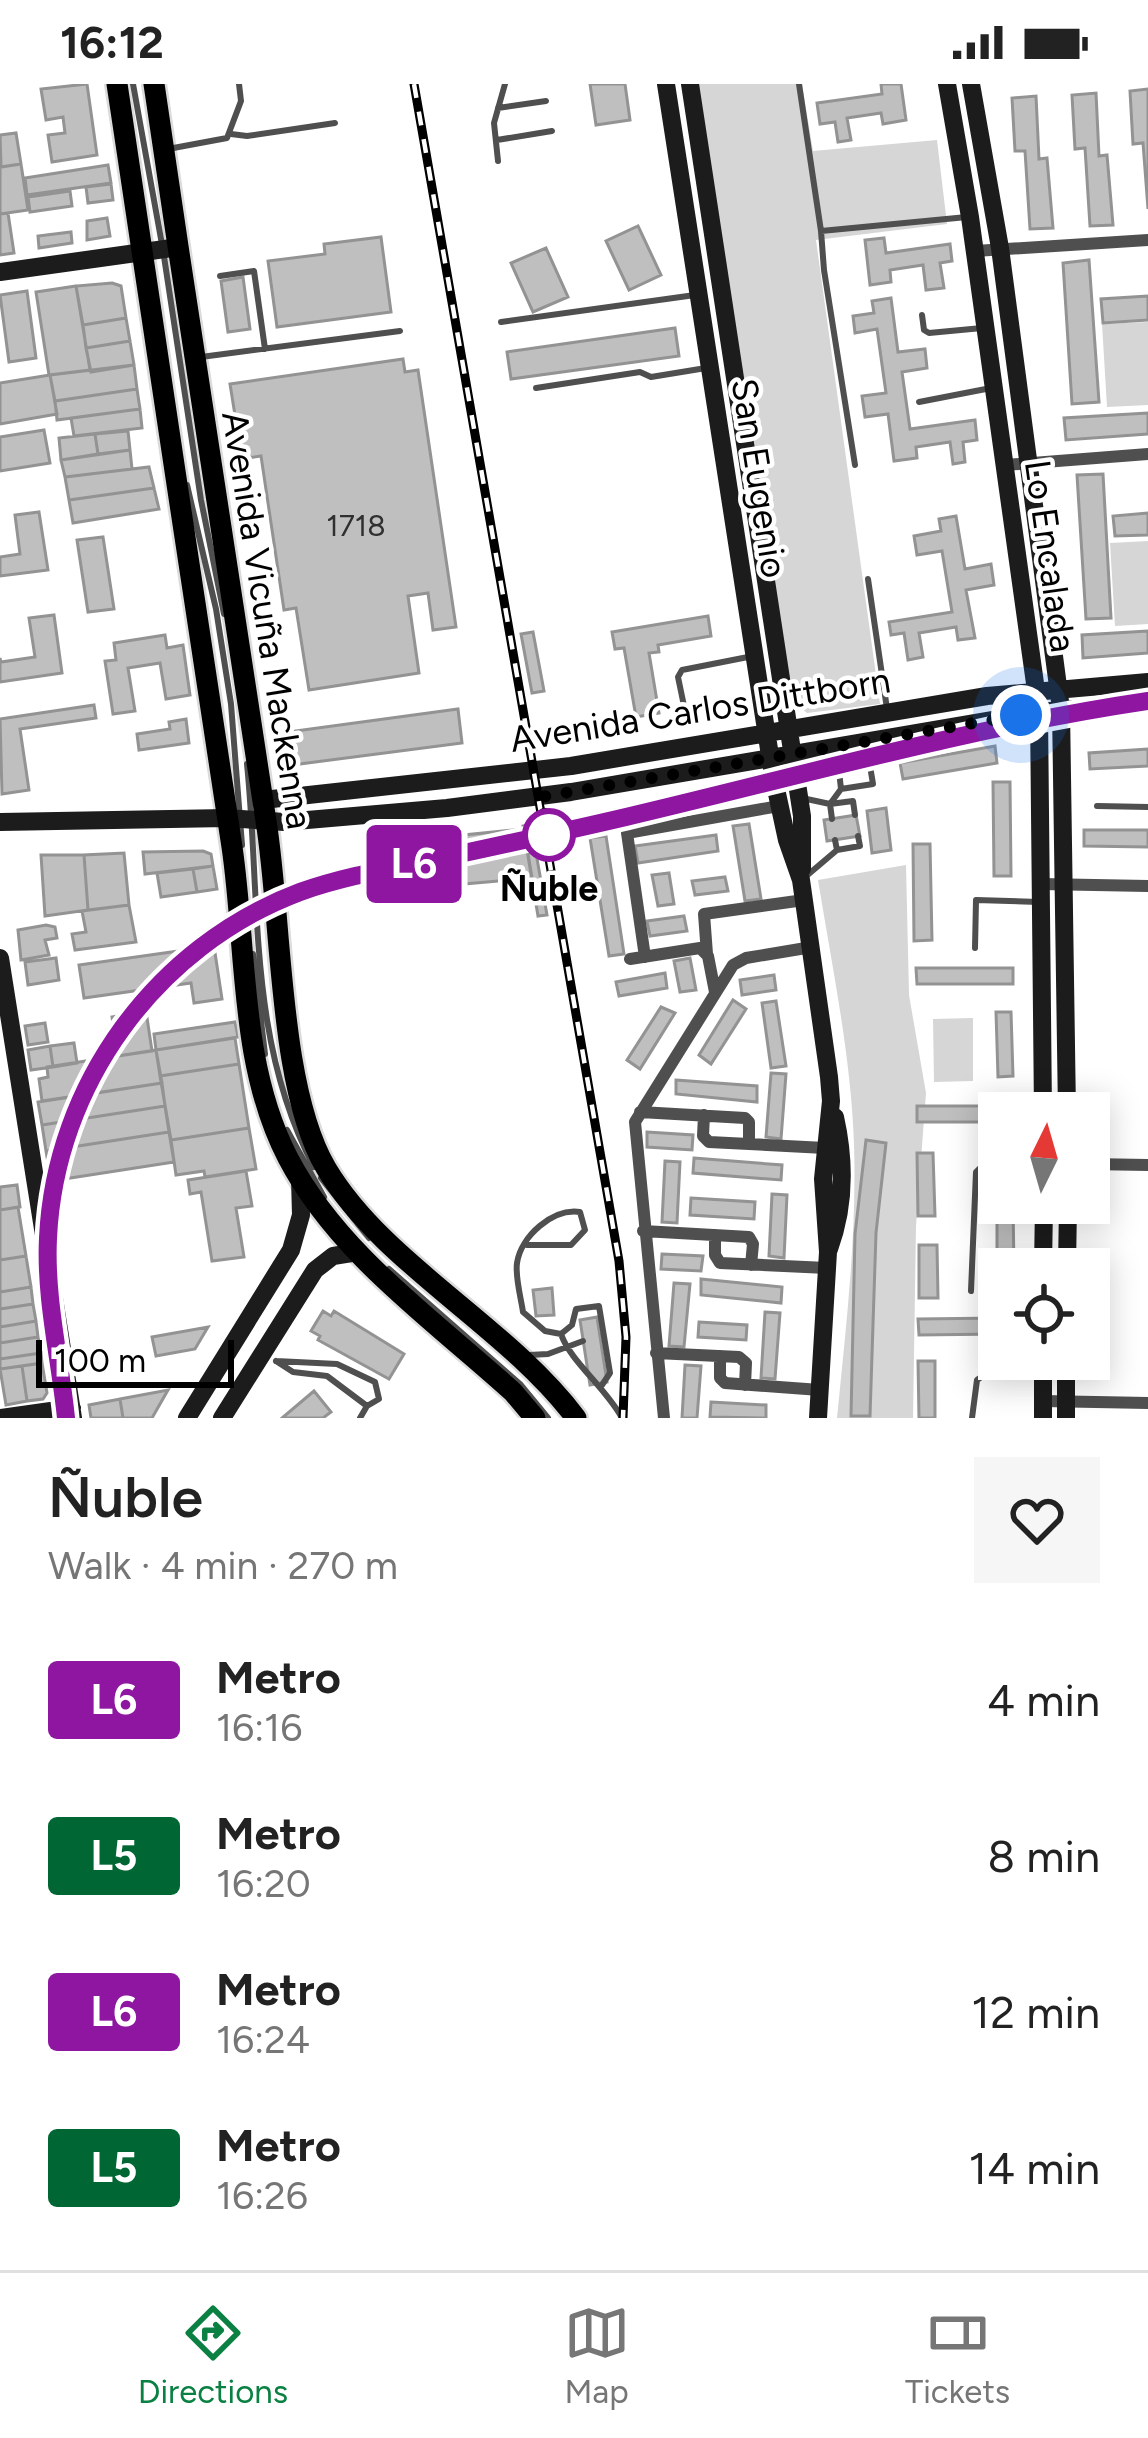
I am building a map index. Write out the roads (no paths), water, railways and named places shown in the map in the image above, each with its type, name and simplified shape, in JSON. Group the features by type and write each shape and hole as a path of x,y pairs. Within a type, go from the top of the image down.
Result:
{"main road":[{"name":"Avenida Vicuña Mackenna","path":"117,84 159,250 195,358 249,812 260,1076 275,1129 316,1205 358,1252 513,1392 535,1418"},
{"name":"Avenida Vicuña Mackenna","path":"154,84 164,149 159,250 249,812 308,1126 324,1165 376,1229 520,1355 576,1418"},
{"name":"San Eugenio","path":"666,84 779,806 803,890"},
{"name":"San Eugenio","path":"690,84 799,797 803,890 840,1142 843,1184 828,1260"},
{"name":"Lo Encalada","path":"947,84 1039,712 1043,1092"},
{"name":"Lo Encalada","path":"971,84 1000,248 1060,709 1067,1092"},
{"path":"675,139 688,145 698,135"},
{"path":"681,178 691,170 704,174"},
{"path":"0,272 159,250"},
{"path":"1029,636 1052,633"},
{"name":"Avenida Carlos Dittborn","path":"249,812 571,766 1036,690 1148,682"},
{"name":"Avenida Carlos Dittborn","path":"249,812 510,801 1039,712 1148,703"},
{"path":"1041,763 1063,763"},
{"path":"3,824 249,812"},
{"path":"0,958 8,1058 73,1413 0,1418"},
{"name":"San Eugenio","path":"818,1418 828,1260 825,1148 831,1101"},
{"path":"187,1418 283,1268 299,1228 300,1179"},
{"path":"222,1418 269,1357 304,1283 327,1260 358,1252"},
{"path":"283,1268 296,1272 304,1283"}],"street":[{"path":"975,251 1148,239"},
{"path":"1005,465 1148,454"},
{"path":"645,957 627,833 779,806"},
{"path":"1041,893 1064,885 1148,886"},
{"path":"715,993 704,914 803,890"},
{"path":"664,1418 635,1128 640,1112 739,961 812,947"},
{"path":"630,959 696,948 707,954"},
{"path":"640,1112 745,1118 749,1144"},
{"path":"704,1115 705,1141 825,1148"},
{"path":"1110,1164 1148,1165"},
{"path":"644,1232 751,1239 751,1264"},
{"path":"716,1235 717,1262 828,1260"},
{"path":"656,1353 744,1360 745,1385"},
{"path":"720,1356 722,1381 820,1390"},
{"path":"1043,1410 1148,1403"}],"lane":[{"path":"130,84 236,688 267,1069 279,1110 323,1196 362,1243 520,1384 548,1418"},
{"path":"231,134 241,101 239,84"},
{"path":"498,161 498,108 506,84"},
{"path":"799,84 855,464"},
{"path":"498,108 546,101"},
{"path":"164,149 220,141 231,134 247,136 335,123"},
{"path":"495,140 553,131"},
{"path":"821,231 970,217"},
{"path":"220,276 254,272 265,349"},
{"path":"501,322 698,295"},
{"path":"922,315 929,333 986,327"},
{"path":"195,358 400,332"},
{"path":"536,388 640,371 651,376 709,367"},
{"path":"919,402 994,387"},
{"path":"868,579 887,713"},
{"path":"684,706 678,676 682,670 755,656"},
{"path":"873,784 866,767 880,739"},
{"path":"820,750 841,771 842,789 830,804 832,819"},
{"path":"842,789 873,784"},
{"path":"799,797 830,804 853,801 873,784"},
{"path":"853,801 855,815"},
{"path":"1097,806 1148,807"},
{"path":"249,812 273,1063 305,1150 360,1229 524,1370 566,1418"},
{"path":"803,890 837,850 860,846 859,836"},
{"path":"835,840 837,850"},
{"path":"975,948 976,900 1041,893"},
{"path":"971,1291 978,1170"},
{"path":"527,1245 571,1245 585,1230 584,1218 580,1212 561,1212 541,1224 527,1245 517,1261 523,1312 545,1330 562,1334"},
{"path":"562,1334 572,1325 576,1309 599,1306 610,1373 602,1385"},
{"path":"562,1334 566,1349 602,1385 622,1418"},
{"path":"520,1355 566,1349 583,1341"},
{"path":"269,1357 293,1372 327,1376 367,1406"},
{"path":"269,1357 337,1364 375,1382 379,1399 360,1418"},
{"path":"972,1418 978,1379"}],"railway":[{"path":"414,84 619,1261 626,1337 623,1418"}],"metro line":[{"name":"L6","path":"66,1418 47,1264 54,1181 69,1128 91,1077 137,1008 177,967 221,933 296,894 350,877 550,835 1024,722 1148,701"}],"place":[{"name":"Ñuble","path":"549,835"}]}
